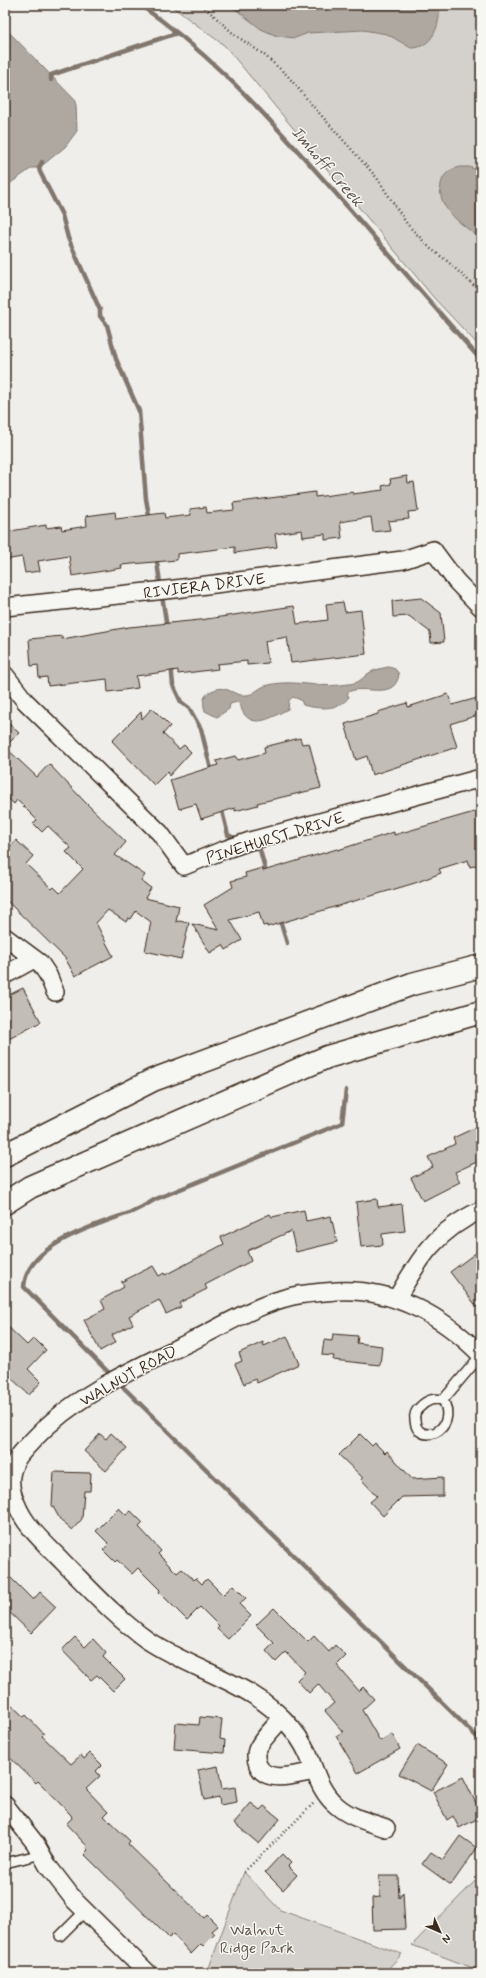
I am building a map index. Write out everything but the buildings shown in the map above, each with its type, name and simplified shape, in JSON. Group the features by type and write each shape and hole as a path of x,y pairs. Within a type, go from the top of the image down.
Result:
{"highway":[{"path":"5,1155 153,1080 412,984 481,966"},
{"path":"5,1203 30,1188 327,1057 481,1012"}],"street":[{"name":"RIVIERA DRIVE","path":"5,607 175,589 403,560 433,550 456,581 481,607"},
{"name":"PINEHURST DRIVE","path":"5,675 30,707 160,833 184,866 242,844 481,778"},
{"path":"8,943 40,963 48,975 55,992"},
{"path":"5,975 34,959"},
{"path":"397,1298 410,1274 430,1245 452,1226 481,1210"},
{"name":"WALNUT ROAD","path":"386,1828 358,1819 344,1812 325,1792 299,1738 282,1718 260,1699 238,1686 185,1661 148,1640 110,1608 35,1533 21,1515 11,1488 10,1464 55,1419 95,1390 254,1309 295,1296 339,1291 397,1298 422,1310 455,1330 481,1355"},
{"path":"282,1718 257,1750 256,1761 259,1767 264,1773 278,1777 314,1771"},
{"path":"5,1805 19,1820 61,1884 85,1911 148,1973"}],"lane":[{"path":"443,1400 481,1355"},
{"path":"5,1863 42,1854"},
{"path":"60,1936 85,1911"}],"path":[{"path":"202,5 236,36 263,54 287,75 377,178 407,224 431,249 448,261 481,292"},
{"path":"244,1872 325,1792"}],"green space":[{"path":"170,5 481,5 481,348 434,298 225,46"},
{"name":"Walnut Ridge Park","path":"244,1872 280,1910 402,1954 384,1973 207,1973"},
{"path":"481,1875 481,1971 412,1945"}],"shaded area":[{"path":"230,5 439,5 439,20 434,34 425,44 419,47 411,48 387,34 363,30 308,33 295,38 277,36 261,29"},
{"path":"5,28 74,99 76,105 77,131 65,147 39,168 32,168 5,187"},
{"path":"469,167 481,171 481,239 453,216 443,202 441,184 443,177 453,169"},
{"path":"389,667 395,669 399,674 396,683 391,688 384,690 353,690 347,693 349,697 345,702 334,707 321,708 303,705 301,700 293,697 289,700 288,709 266,720 255,721 243,713 237,702 230,704 229,709 217,717 205,711 204,707 204,698 210,692 219,689 227,689 238,694 246,695 251,694 263,687 274,684 293,683 332,686 341,685 357,682 371,672"}],"waterway":[{"name":"Imhoff Creek","path":"140,5 185,39 248,97 328,185 481,360"},
{"path":"51,80 51,75 177,33"},
{"path":"42,162 39,168 40,172 62,215 68,238 100,310 100,316 107,325 116,359 139,411 146,499 150,521"},
{"path":"156,556 167,628"},
{"path":"171,665 173,685 181,702 189,708 201,729 212,773"},
{"path":"221,807 228,835 239,840"},
{"path":"251,846 260,850 267,876"},
{"path":"279,917 287,943"},
{"path":"113,1377 24,1287 28,1272 37,1259 49,1248 82,1231 132,1212 156,1199 342,1123 346,1090"},
{"path":"118,1382 481,1741"}]}
